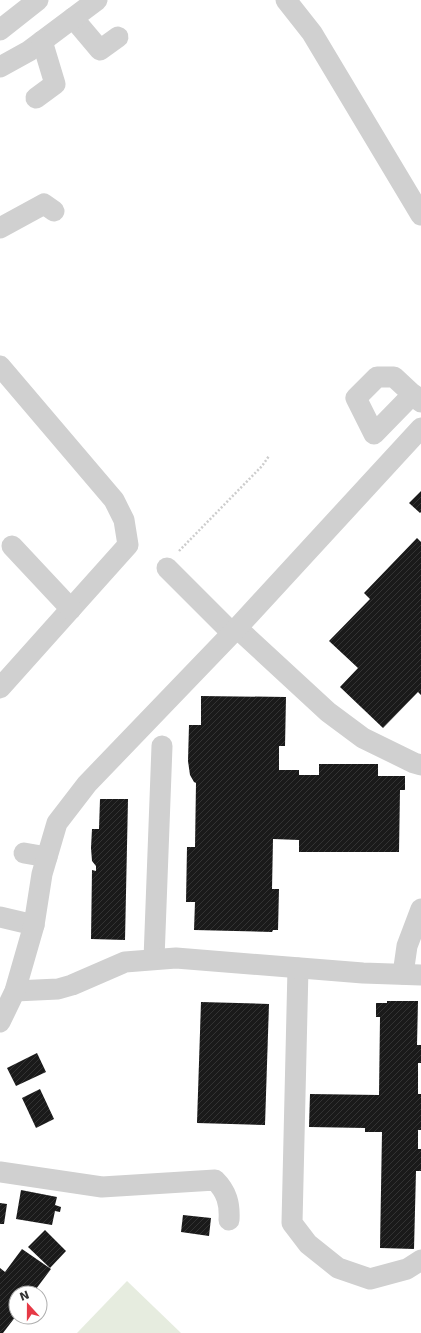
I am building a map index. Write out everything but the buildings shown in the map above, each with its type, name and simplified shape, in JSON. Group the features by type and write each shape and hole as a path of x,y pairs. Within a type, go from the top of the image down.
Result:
{"street":[{"path":"0,30 38,0"},
{"path":"0,67 29,51 96,0"},
{"path":"286,0 312,33 421,215"},
{"path":"73,18 100,50 118,37"},
{"path":"36,98 55,84 42,41"},
{"path":"0,228 44,204 54,211"},
{"path":"0,366 114,500 124,520 128,545 0,688"},
{"path":"374,434 417,398 394,377 377,377 356,398 374,434 396,455"},
{"path":"0,1022 15,991 34,925 42,874 57,823 87,784 235,631 421,428"},
{"path":"12,546 71,610"},
{"path":"168,568 235,631 363,738 421,765"},
{"path":"154,959 162,746"},
{"path":"24,852 47,857"},
{"path":"15,991 58,989 72,985 125,962 176,958 363,973 412,974 407,946 421,908"},
{"path":"0,918 34,925"},
{"path":"298,968 292,1223 308,1244 338,1268 370,1279 407,1269 421,1260"},
{"path":"0,1172 102,1188 215,1180 224,1189 230,1208 229,1220"}],"path":[{"path":"168,568 179,550 262,466 269,456"}],"shaded area":[{"path":"127,1281 181,1333 77,1333"}]}
